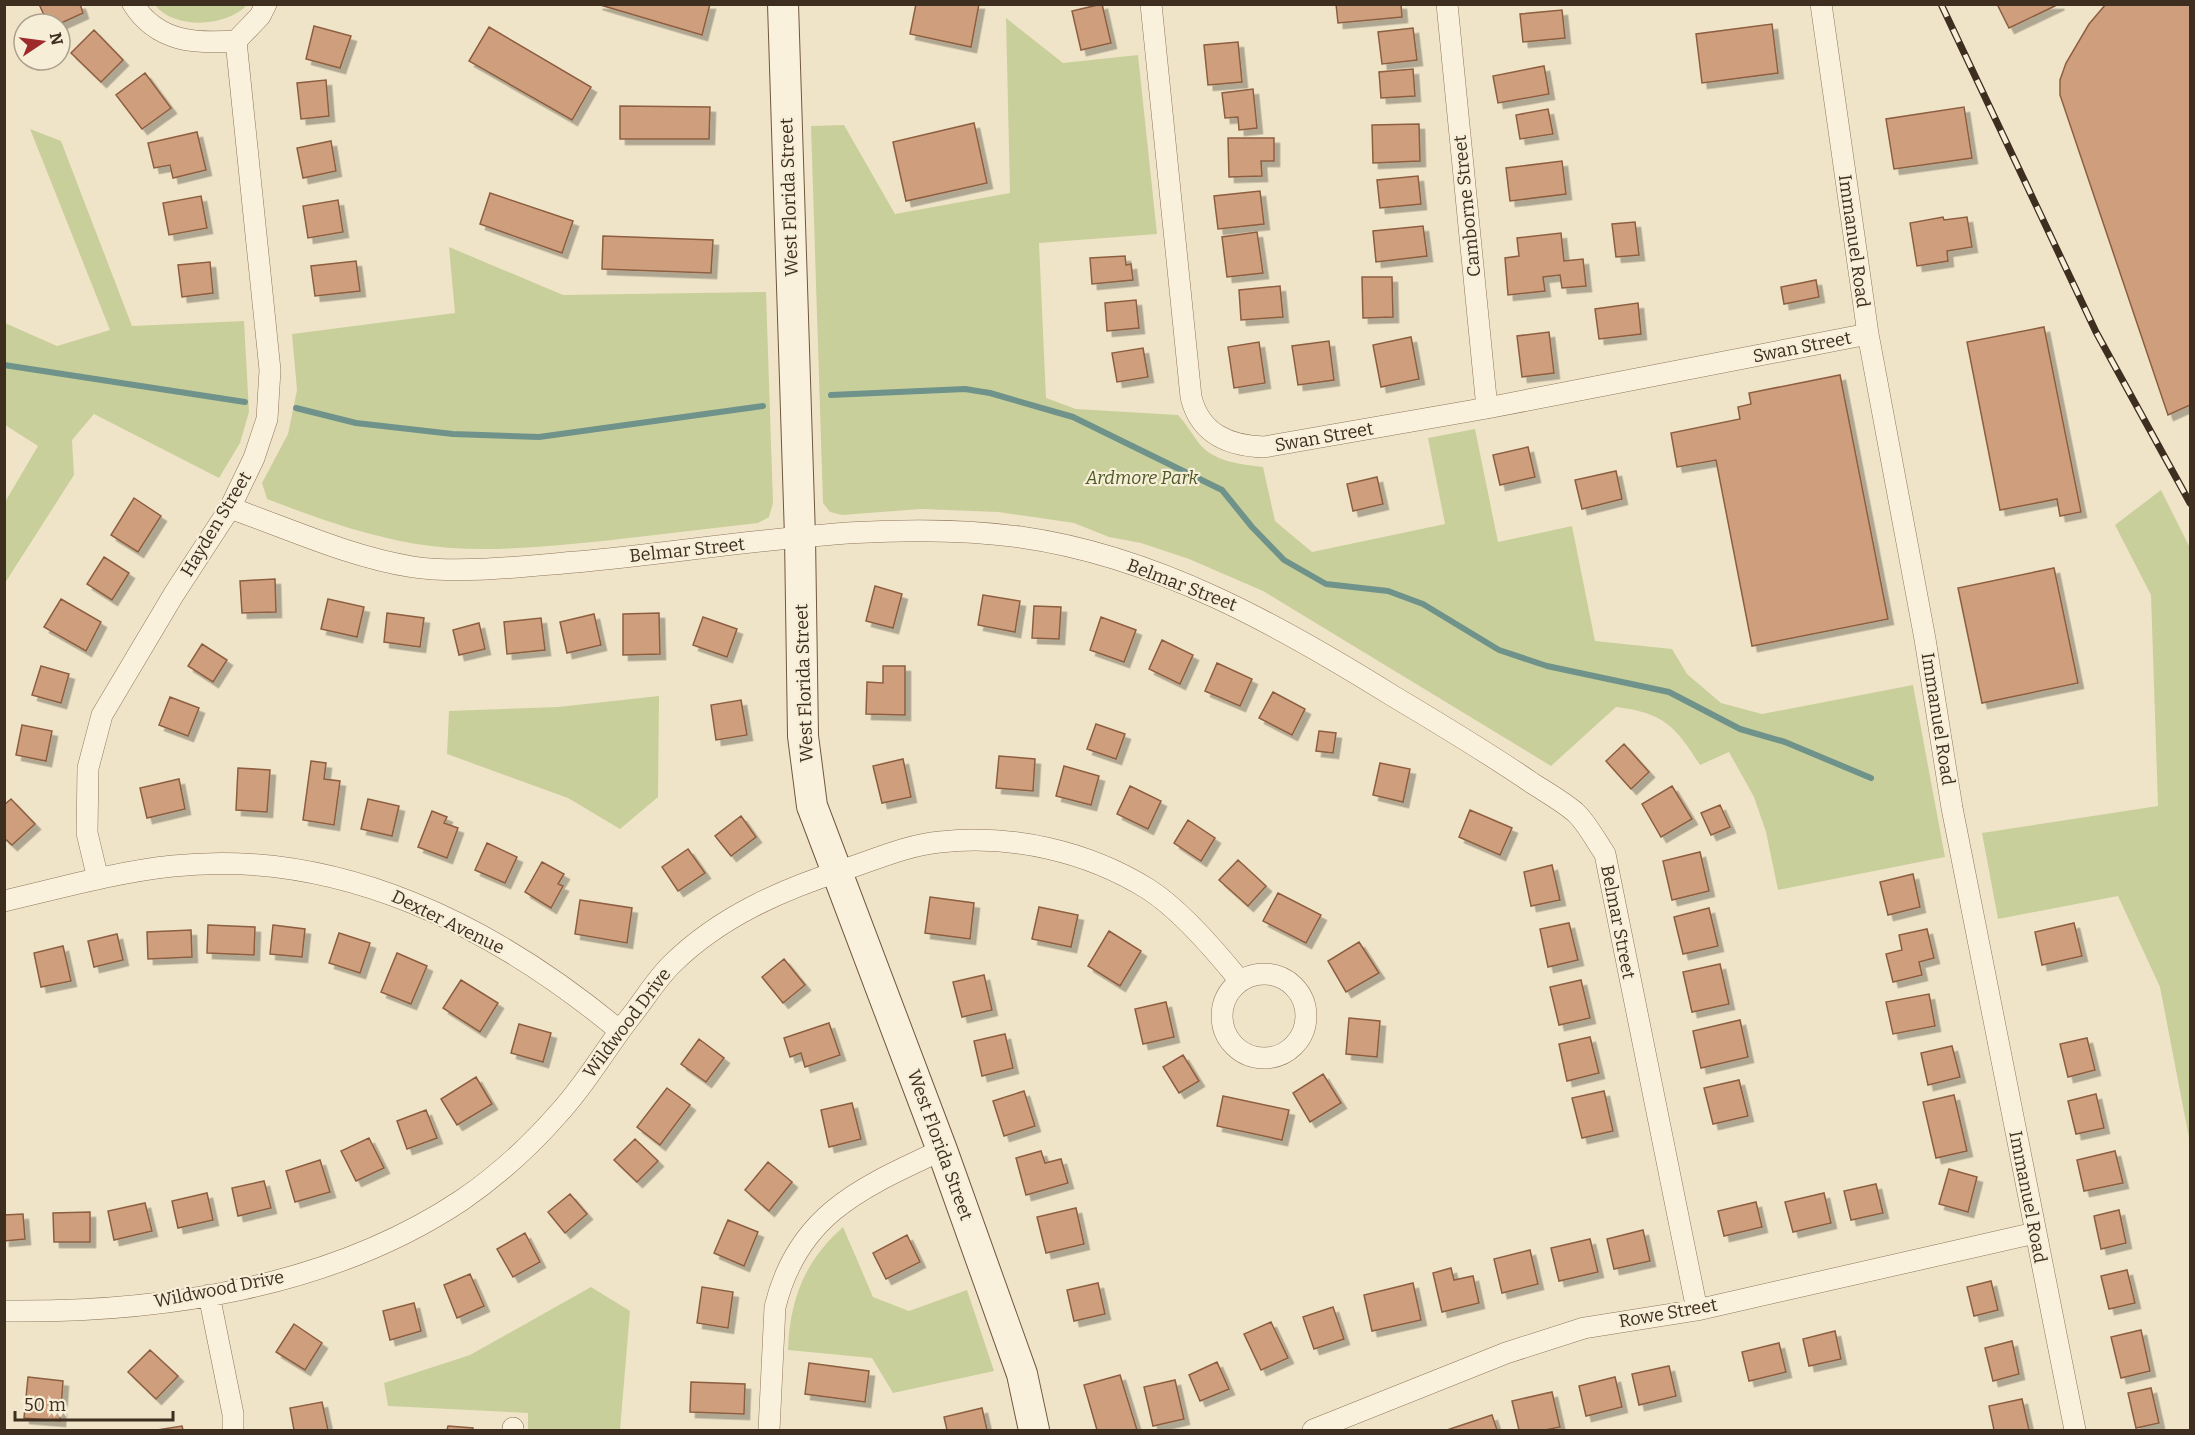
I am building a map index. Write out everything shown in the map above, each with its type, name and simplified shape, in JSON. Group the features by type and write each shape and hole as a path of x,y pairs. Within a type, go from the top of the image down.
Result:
{"street":[{"path":"133,4 141,17 171,38 199,44 236,41 260,16 266,4"},
{"name":"West Florida Street","path":"783,4 800,537 803,736 812,806 942,1150 1022,1374 1034,1431"},
{"name":"Swan Street","path":"1151,4 1191,398 1200,420 1209,431 1234,444 1264,447 1487,408 1868,334"},
{"name":"Camborne Street","path":"1447,4 1487,408"},
{"name":"Immanuel Road","path":"1821,4 1868,334 1925,639 1952,808 2075,1431"},
{"name":"Hayden Street","path":"98,879 87,833 88,768 102,716 174,594 230,508 254,458 267,419 270,370 236,41"},
{"name":"Belmar Street","path":"230,508 359,555 416,568 501,568 677,553 800,537 939,531 1020,537 1102,554 1241,608 1341,663 1507,766 1576,813 1605,854 1697,1310"},
{"name":"Wildwood Drive","path":"4,1311 106,1309 209,1295 327,1267 398,1237 463,1199 518,1155 560,1112 672,964 704,938 740,913 782,891 939,842 1042,845 1103,866 1150,890 1187,923 1240,981"},
{"name":"Dexter Avenue","path":"4,901 98,879 173,866 231,863 300,869 372,886 422,905 515,955 584,1001 620,1031"},
{"path":"1266,973 1279,976 1299,993 1305,1005 1306,1019 1302,1034 1294,1045 1282,1054 1268,1058 1254,1057 1241,1051 1230,1041 1222,1015 1224,1001 1230,990 1240,981 1252,975 1266,973"},
{"path":"769,1431 775,1307 779,1291 803,1242 846,1198 870,1183 942,1150"},
{"name":"Rowe Street","path":"1312,1431 1506,1353 1584,1328 1697,1310 2035,1233"},
{"path":"209,1295 232,1414 233,1431"}],"green space":[{"path":"155,5 247,5 227,18 201,23 175,19"},
{"name":"Ardmore Park","path":"1006,18 1063,63 1138,55 1157,234 1039,243 1046,398 1076,409 1178,415 1198,442 1211,454 1228,461 1263,467 1275,521 1312,552 1445,524 1428,438 1475,429 1498,542 1572,526 1595,641 1672,649 1687,674 1721,703 1762,714 1913,685 1945,857 1778,890 1766,832 1754,797 1729,752 1700,765 1675,731 1646,713 1616,707 1551,766 1263,591 1189,559 1141,543 1109,537 1074,523 998,512 921,509 842,515 830,512 823,503 811,126 844,125 895,214 1010,193"},
{"path":"30,129 61,141 132,326 244,321 249,412 240,443 219,478 94,414 72,440 74,475 5,583 5,502 38,446 5,425 5,323 57,346 110,330"},
{"path":"449,247 563,295 766,292 773,503 769,517 758,523 603,541 463,549 416,544 378,536 267,499 262,483 288,434 297,390 292,334 455,313"},
{"path":"2161,490 2190,548 2190,1143 2160,987 2118,896 1998,919 1982,833 2158,806 2151,595 2115,525"},
{"path":"659,696 658,797 620,829 568,798 447,754 449,711 558,707"},
{"path":"843,1227 873,1297 909,1311 967,1290 994,1371 893,1393 872,1358 788,1350 792,1314 802,1282 818,1254"},
{"path":"591,1287 630,1311 620,1430 528,1430 528,1413 388,1406 384,1383 470,1355"}],"building":[{"path":"39,4 80,4 83,13 72,18 72,12 43,12"},
{"path":"597,4 710,4 702,35"},
{"path":"916,4 979,4 971,47 910,34"},
{"path":"1102,4 1111,43 1081,50 1072,11"},
{"path":"1336,4 1401,4 1402,17 1338,23"},
{"path":"1997,4 2059,4 2009,28"},
{"path":"2106,4 2190,4 2190,405 2168,415 2060,95 2060,80 2066,63 2089,24"},
{"path":"1562,10 1565,38 1523,42 1520,14"},
{"path":"1772,24 1778,73 1702,83 1696,34"},
{"path":"314,26 351,36 340,68 306,59"},
{"path":"489,27 591,87 572,120 469,61"},
{"path":"1413,28 1417,60 1382,64 1378,32"},
{"path":"94,30 123,60 101,82 72,52"},
{"path":"1238,42 1242,82 1208,85 1204,45"},
{"path":"1544,66 1549,94 1498,103 1493,76"},
{"path":"1413,69 1415,96 1381,98 1379,72"},
{"path":"145,73 171,108 142,129 116,95"},
{"path":"326,80 329,116 301,119 297,83"},
{"path":"1253,89 1257,128 1239,130 1238,117 1225,118 1222,93"},
{"path":"620,106 710,107 709,139 620,139"},
{"path":"1964,107 1972,158 1894,169 1886,119"},
{"path":"1548,109 1553,134 1520,139 1516,115"},
{"path":"974,123 987,183 906,201 893,142"},
{"path":"1419,124 1420,161 1373,163 1372,125"},
{"path":"197,132 206,170 173,178 170,165 154,168 148,143"},
{"path":"1228,138 1274,138 1274,161 1261,161 1262,176 1229,177"},
{"path":"331,141 336,171 303,178 297,148"},
{"path":"1562,161 1566,194 1510,201 1506,168"},
{"path":"1418,176 1421,204 1380,208 1377,180"},
{"path":"1260,191 1264,224 1218,229 1214,196"},
{"path":"490,193 573,221 562,253 480,224"},
{"path":"201,196 207,228 169,235 163,203"},
{"path":"338,200 343,232 308,238 303,206"},
{"path":"1943,217 1944,220 1967,217 1972,247 1947,251 1948,261 1917,266 1910,223"},
{"path":"1635,222 1639,255 1616,257 1612,224"},
{"path":"1423,226 1427,256 1376,262 1373,231"},
{"path":"1257,232 1263,273 1227,277 1222,237"},
{"path":"1561,233 1564,261 1583,259 1586,286 1562,288 1560,275 1543,277 1545,291 1508,295 1505,258 1519,256 1517,238"},
{"path":"603,236 713,240 711,273 602,269"},
{"path":"1125,256 1126,265 1131,264 1133,280 1092,284 1090,258"},
{"path":"356,261 360,291 315,296 311,266"},
{"path":"210,262 213,293 182,297 178,265"},
{"path":"1362,277 1392,277 1393,317 1363,318"},
{"path":"1816,280 1819,297 1784,304 1781,287"},
{"path":"1280,286 1283,317 1241,320 1239,290"},
{"path":"1136,300 1139,328 1107,331 1105,303"},
{"path":"1638,303 1641,334 1599,339 1595,309"},
{"path":"2044,327 2081,512 2060,516 2057,499 2000,510 1967,342"},
{"path":"1549,332 1554,373 1522,377 1517,336"},
{"path":"1411,337 1419,379 1381,387 1373,345"},
{"path":"1329,341 1334,380 1298,385 1292,346"},
{"path":"1259,342 1265,383 1234,388 1228,347"},
{"path":"1143,348 1148,377 1117,382 1112,353"},
{"path":"1840,375 1888,619 1752,646 1716,460 1677,467 1671,433 1740,419 1738,407 1751,404 1749,393"},
{"path":"1528,447 1535,477 1500,485 1493,455"},
{"path":"1616,471 1622,499 1582,509 1575,480"},
{"path":"1377,477 1383,504 1353,511 1347,484"},
{"path":"134,498 161,516 138,552 111,535"},
{"path":"104,557 129,573 112,600 87,584"},
{"path":"2054,568 2078,683 1982,703 1958,588"},
{"path":"275,579 276,612 242,613 240,581"},
{"path":"875,586 902,594 893,628 866,621"},
{"path":"983,595 1020,601 1015,632 978,625"},
{"path":"61,599 101,622 86,651 44,627"},
{"path":"328,599 364,607 357,637 321,629"},
{"path":"1034,606 1061,607 1059,639 1032,638"},
{"path":"387,613 424,618 420,647 384,642"},
{"path":"659,613 660,654 623,655 623,614"},
{"path":"594,614 601,645 567,653 560,622"},
{"path":"703,617 737,629 727,657 693,645"},
{"path":"1101,617 1136,630 1124,662 1090,650"},
{"path":"541,618 545,650 507,654 504,622"},
{"path":"479,623 485,649 459,655 453,630"},
{"path":"1162,640 1193,655 1180,684 1149,669"},
{"path":"202,644 227,660 213,682 188,666"},
{"path":"1217,663 1252,679 1240,706 1205,691"},
{"path":"41,666 69,674 61,703 32,695"},
{"path":"883,666 905,666 905,715 866,714 867,682 883,683"},
{"path":"1273,692 1305,709 1292,735 1259,718"},
{"path":"170,697 199,708 188,736 159,725"},
{"path":"741,700 747,735 716,740 711,705"},
{"path":"1096,724 1125,734 1116,759 1087,749"},
{"path":"22,725 52,731 46,761 16,755"},
{"path":"1319,731 1336,733 1333,753 1316,751"},
{"path":"1624,744 1649,772 1631,789 1606,761"},
{"path":"999,756 1035,759 1033,791 996,788"},
{"path":"903,759 911,797 882,803 873,766"},
{"path":"311,761 326,763 324,779 340,781 334,825 303,820"},
{"path":"1380,763 1410,769 1403,802 1373,795"},
{"path":"1064,766 1099,776 1091,805 1056,796"},
{"path":"238,768 270,770 267,812 236,810"},
{"path":"179,779 185,809 147,818 140,788"},
{"path":"1130,786 1161,801 1148,829 1117,814"},
{"path":"1672,786 1692,819 1661,837 1642,804"},
{"path":"11,799 35,824 12,845 4,838 4,805"},
{"path":"368,799 399,806 392,836 361,829"},
{"path":"1720,805 1730,827 1711,835 1701,813"},
{"path":"1470,810 1512,828 1500,855 1459,837"},
{"path":"432,811 447,817 444,823 458,828 447,858 418,847"},
{"path":"741,816 756,837 731,856 715,836"},
{"path":"1188,820 1215,838 1201,861 1174,843"},
{"path":"487,843 517,857 505,883 475,870"},
{"path":"688,849 705,873 678,891 662,867"},
{"path":"1700,852 1709,891 1672,900 1663,861"},
{"path":"1238,860 1266,886 1248,906 1219,880"},
{"path":"542,862 564,874 558,884 563,886 551,908 525,892"},
{"path":"1552,865 1560,900 1531,906 1524,872"},
{"path":"1913,874 1920,907 1888,915 1880,882"},
{"path":"1278,893 1321,915 1306,943 1263,921"},
{"path":"930,897 974,903 970,939 925,933"},
{"path":"580,900 632,908 627,943 575,934"},
{"path":"1039,907 1078,915 1071,947 1032,939"},
{"path":"1709,908 1718,946 1683,954 1674,917"},
{"path":"1569,923 1578,960 1548,967 1540,929"},
{"path":"2074,923 2082,956 2042,965 2035,932"},
{"path":"208,925 255,927 254,955 207,953"},
{"path":"273,925 305,929 302,957 270,954"},
{"path":"1927,929 1934,958 1919,962 1922,975 1893,982 1886,954 1902,950 1899,935"},
{"path":"191,930 192,957 148,959 147,932"},
{"path":"1109,931 1141,951 1120,986 1088,966"},
{"path":"339,933 370,943 360,973 329,963"},
{"path":"117,934 123,960 94,967 88,941"},
{"path":"1359,942 1379,973 1346,992 1328,961"},
{"path":"63,946 71,981 41,987 34,953"},
{"path":"397,953 427,966 411,1004 381,992"},
{"path":"784,959 805,985 783,1003 762,977"},
{"path":"1720,964 1729,1004 1692,1012 1683,972"},
{"path":"984,975 992,1010 962,1017 953,982"},
{"path":"461,980 498,1003 480,1032 443,1008"},
{"path":"1581,980 1590,1018 1559,1025 1550,987"},
{"path":"1929,994 1935,1026 1893,1034 1886,1002"},
{"path":"1166,1002 1174,1037 1143,1044 1135,1009"},
{"path":"1349,1018 1380,1021 1377,1057 1346,1054"},
{"path":"1740,1020 1748,1057 1701,1068 1693,1031"},
{"path":"829,1023 840,1055 805,1067 801,1053 790,1057 784,1038"},
{"path":"519,1024 551,1033 543,1062 511,1053"},
{"path":"1005,1034 1013,1068 982,1076 974,1041"},
{"path":"1590,1037 1599,1073 1567,1081 1559,1044"},
{"path":"2087,1038 2095,1070 2068,1077 2060,1044"},
{"path":"699,1039 724,1058 706,1082 681,1064"},
{"path":"1952,1046 1960,1077 1928,1085 1921,1053"},
{"path":"1183,1055 1199,1081 1179,1093 1163,1067"},
{"path":"1323,1074 1341,1103 1310,1122 1293,1093"},
{"path":"476,1077 492,1104 457,1125 441,1099"},
{"path":"1739,1080 1748,1116 1713,1124 1704,1088"},
{"path":"667,1088 690,1105 660,1145 637,1127"},
{"path":"1024,1091 1035,1126 1004,1136 993,1101"},
{"path":"1604,1091 1613,1131 1582,1138 1572,1098"},
{"path":"2096,1094 2104,1128 2076,1134 2068,1101"},
{"path":"1954,1095 1967,1151 1936,1158 1923,1102"},
{"path":"1223,1096 1289,1110 1282,1140 1217,1126"},
{"path":"852,1103 861,1139 829,1147 821,1110"},
{"path":"426,1110 437,1138 407,1149 397,1121"},
{"path":"369,1138 384,1168 356,1181 341,1151"},
{"path":"635,1139 658,1161 637,1182 614,1160"},
{"path":"1041,1151 1045,1163 1061,1159 1068,1183 1026,1195 1016,1158"},
{"path":"2115,1151 2123,1183 2084,1191 2077,1160"},
{"path":"320,1160 330,1192 295,1202 286,1171"},
{"path":"768,1162 792,1182 769,1211 745,1190"},
{"path":"1949,1169 1977,1177 1968,1212 1939,1204"},
{"path":"264,1181 271,1208 238,1216 232,1188"},
{"path":"1876,1184 1883,1213 1851,1220 1844,1191"},
{"path":"207,1193 213,1220 178,1228 172,1201"},
{"path":"1824,1193 1831,1223 1793,1232 1785,1202"},
{"path":"570,1194 587,1214 565,1233 548,1212"},
{"path":"1756,1202 1762,1227 1724,1236 1718,1211"},
{"path":"145,1203 152,1231 114,1240 108,1211"},
{"path":"1076,1208 1084,1244 1046,1253 1037,1217"},
{"path":"2119,1210 2126,1243 2101,1249 2094,1216"},
{"path":"90,1212 90,1242 54,1242 53,1213"},
{"path":"23,1214 25,1239 4,1241 4,1215"},
{"path":"728,1220 758,1232 744,1266 714,1253"},
{"path":"1643,1230 1650,1261 1614,1269 1607,1239"},
{"path":"525,1233 540,1262 513,1277 497,1249"},
{"path":"907,1235 920,1262 886,1279 873,1253"},
{"path":"1590,1239 1598,1272 1559,1281 1551,1248"},
{"path":"1530,1250 1538,1284 1502,1293 1494,1259"},
{"path":"1451,1268 1454,1280 1473,1276 1479,1303 1442,1312 1433,1273"},
{"path":"2127,1270 2135,1303 2109,1309 2101,1276"},
{"path":"470,1274 484,1306 457,1318 444,1285"},
{"path":"1991,1281 1998,1310 1974,1316 1967,1287"},
{"path":"1098,1283 1105,1314 1074,1321 1067,1290"},
{"path":"1413,1283 1421,1320 1372,1331 1364,1295"},
{"path":"702,1287 733,1292 728,1328 697,1323"},
{"path":"414,1303 421,1331 390,1340 383,1311"},
{"path":"1333,1307 1344,1339 1314,1349 1303,1317"},
{"path":"1271,1322 1288,1358 1261,1370 1244,1334"},
{"path":"294,1324 322,1343 305,1370 276,1352"},
{"path":"2141,1330 2150,1371 2121,1378 2111,1337"},
{"path":"1835,1331 1841,1359 1809,1366 1803,1339"},
{"path":"2012,1341 2019,1374 1993,1381 1985,1348"},
{"path":"1779,1343 1786,1372 1749,1381 1742,1352"},
{"path":"150,1350 178,1376 156,1399 128,1372"},
{"path":"1217,1362 1229,1389 1200,1401 1189,1375"},
{"path":"809,1363 869,1371 865,1402 805,1394"},
{"path":"1669,1366 1676,1396 1639,1405 1632,1374"},
{"path":"1120,1375 1137,1430 1097,1430 1084,1385"},
{"path":"28,1377 63,1381 60,1421 24,1418"},
{"path":"1615,1377 1622,1407 1586,1416 1579,1386"},
{"path":"1175,1380 1184,1419 1153,1426 1144,1387"},
{"path":"691,1382 745,1384 744,1414 690,1412"},
{"path":"2151,1388 2159,1423 2136,1428 2128,1393"},
{"path":"1552,1392 1560,1427 1545,1430 1519,1430 1512,1401"},
{"path":"2022,1399 2029,1430 1994,1430 1989,1406"},
{"path":"322,1402 328,1430 294,1430 290,1408"},
{"path":"982,1408 987,1430 947,1430 944,1417"},
{"path":"1492,1415 1497,1430 1447,1430"},
{"path":"182,1426 183,1430 157,1430"},
{"path":"448,1426 473,1428 473,1430 447,1430"}],"waterway":[{"path":"4,365 245,402"},
{"path":"831,395 965,389 990,393 1073,417 1222,490 1252,527 1284,560 1326,584 1388,591 1423,604 1499,650 1547,666 1669,692 1740,729 1785,742 1871,778"},
{"path":"296,408 356,423 453,434 539,437 763,406"}],"railway":[{"path":"1941,4 2096,332 2190,503"}]}
